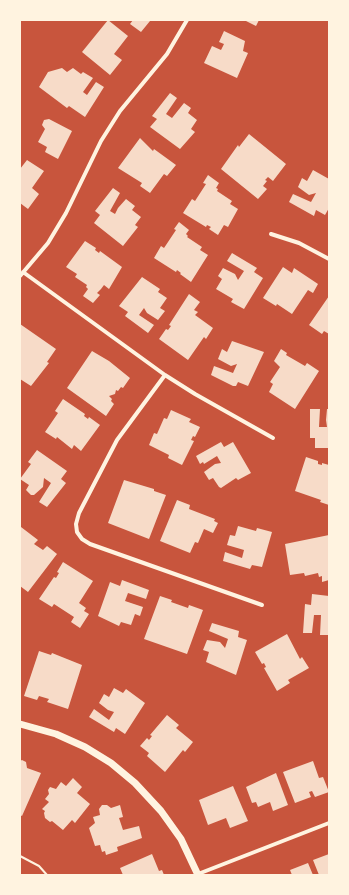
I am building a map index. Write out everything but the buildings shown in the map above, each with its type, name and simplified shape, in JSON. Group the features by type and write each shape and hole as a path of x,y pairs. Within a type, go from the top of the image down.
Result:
{"street":[{"path":"187,20 167,54 120,112 101,141 66,213 48,243 22,274 165,375 195,394 273,438"},
{"path":"271,234 299,243 329,259"},
{"path":"165,375 117,440 79,513 76,524 77,532 82,539 90,544 262,604"},
{"path":"20,724 56,734 85,747 111,763 135,783 161,811 181,839 198,875 329,823"}],"path":[{"path":"20,856 39,866 47,875"}]}
